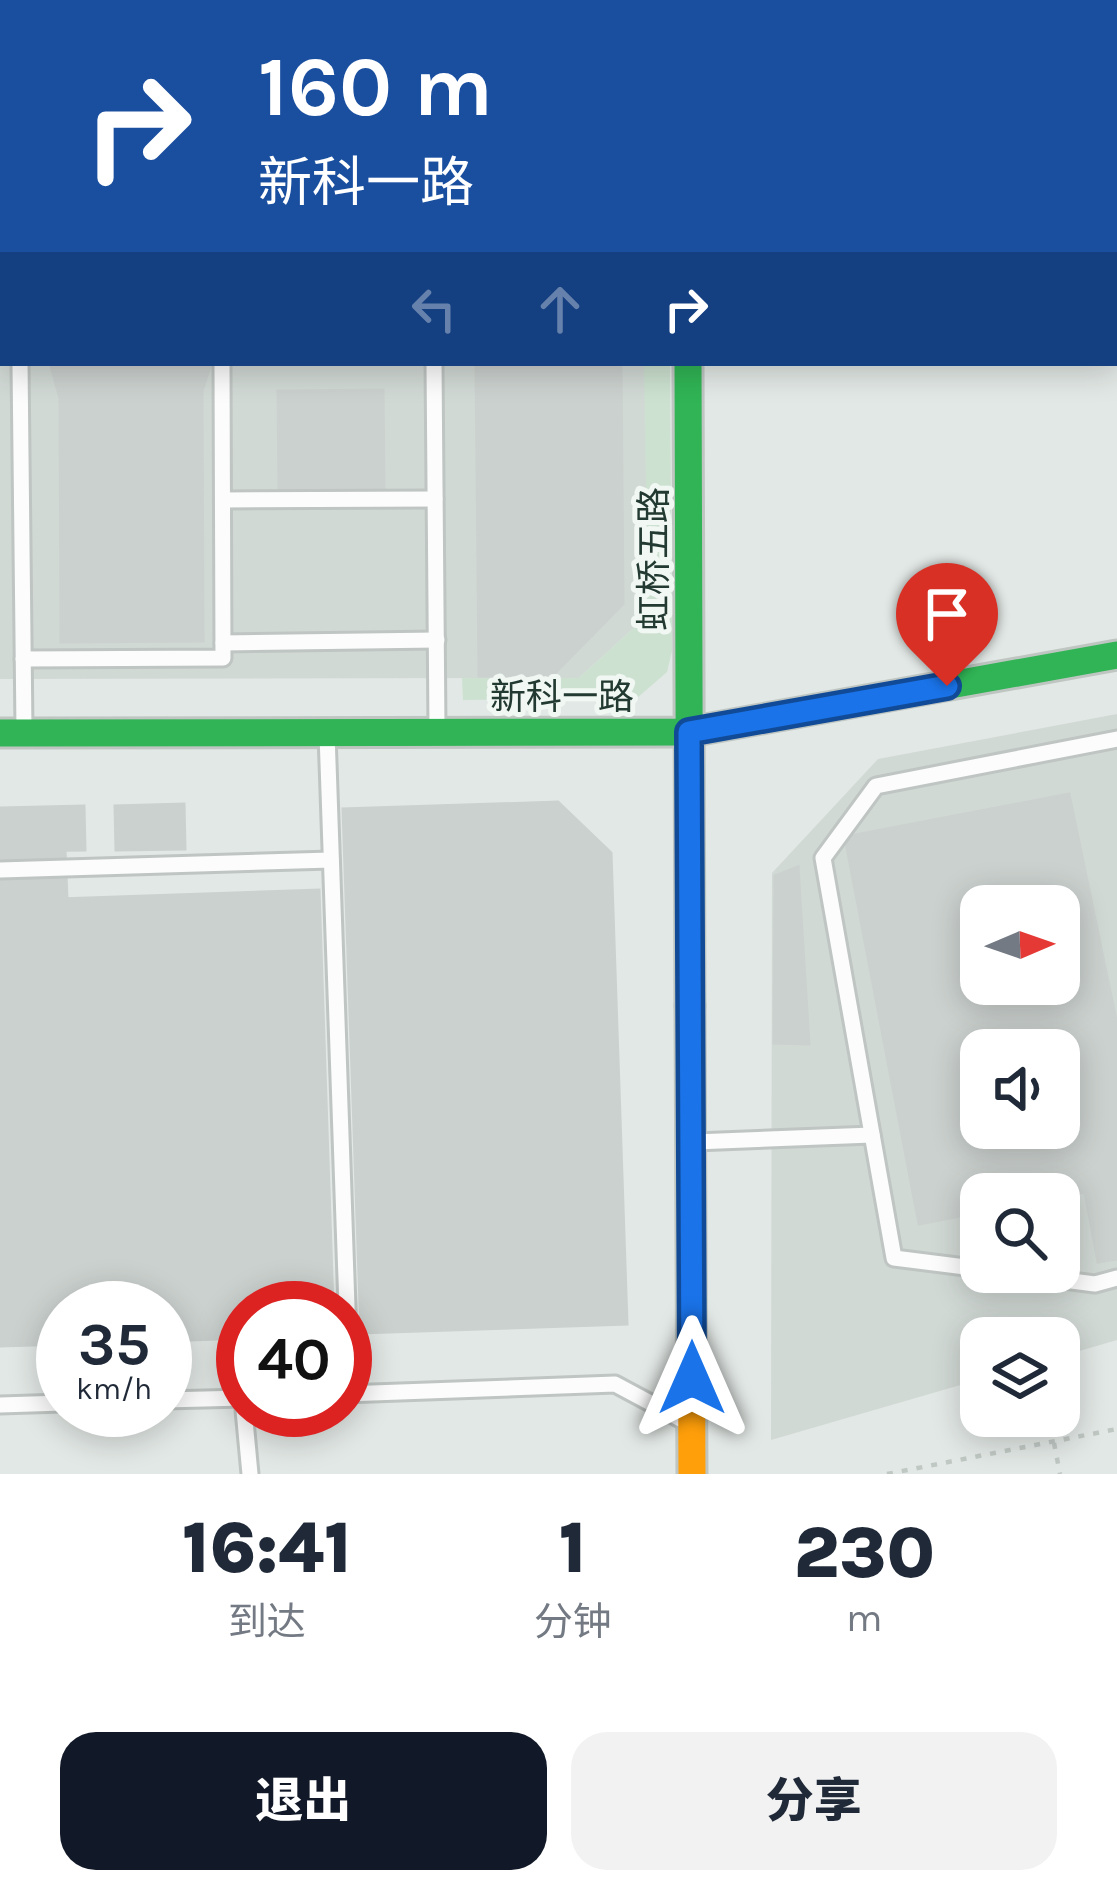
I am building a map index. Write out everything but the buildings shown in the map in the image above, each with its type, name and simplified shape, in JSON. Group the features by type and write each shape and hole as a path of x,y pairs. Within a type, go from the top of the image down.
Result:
{"street":[{"name":"虹桥五路","path":"688,366 692,1474"},
{"name":"新科一路","path":"12,733 689,732 1117,656"}],"lane":[{"path":"12,733 23,659 20,366"},
{"path":"23,659 223,658 222,366"},
{"path":"434,366 437,731"},
{"path":"223,500 435,499"},
{"path":"223,643 436,640"},
{"path":"327,731 344,1281"},
{"path":"960,1266 894,1258 823,858 876,786 1117,739"},
{"path":"0,870 331,860"},
{"path":"691,1142 872,1135"},
{"path":"1080,1282 1117,1278"},
{"path":"372,1393 614,1384 692,1425"},
{"path":"0,1405 36,1404"},
{"path":"247,1437 250,1474"}],"path":[{"path":"887,1474 1117,1429"},
{"path":"1054,1443 1060,1474"}],"shaded area":[{"path":"0,366 645,366 648,615 579,678 0,679"},
{"path":"1117,714 1117,1340 1080,1351 1080,1317 960,1317 960,1385 771,1440 772,873 878,759"}],"green space":[{"path":"644,366 670,366 672,651 667,672 637,698 463,700 462,678 579,678 648,615"}],"traffic: fast":[{"path":"688,366 690,1006"},
{"path":"0,733 689,732 1117,655"}],"traffic: slow":[{"path":"690,1006 692,1474"}],"route":[{"path":"692,1378 689,732 947,686"}]}
